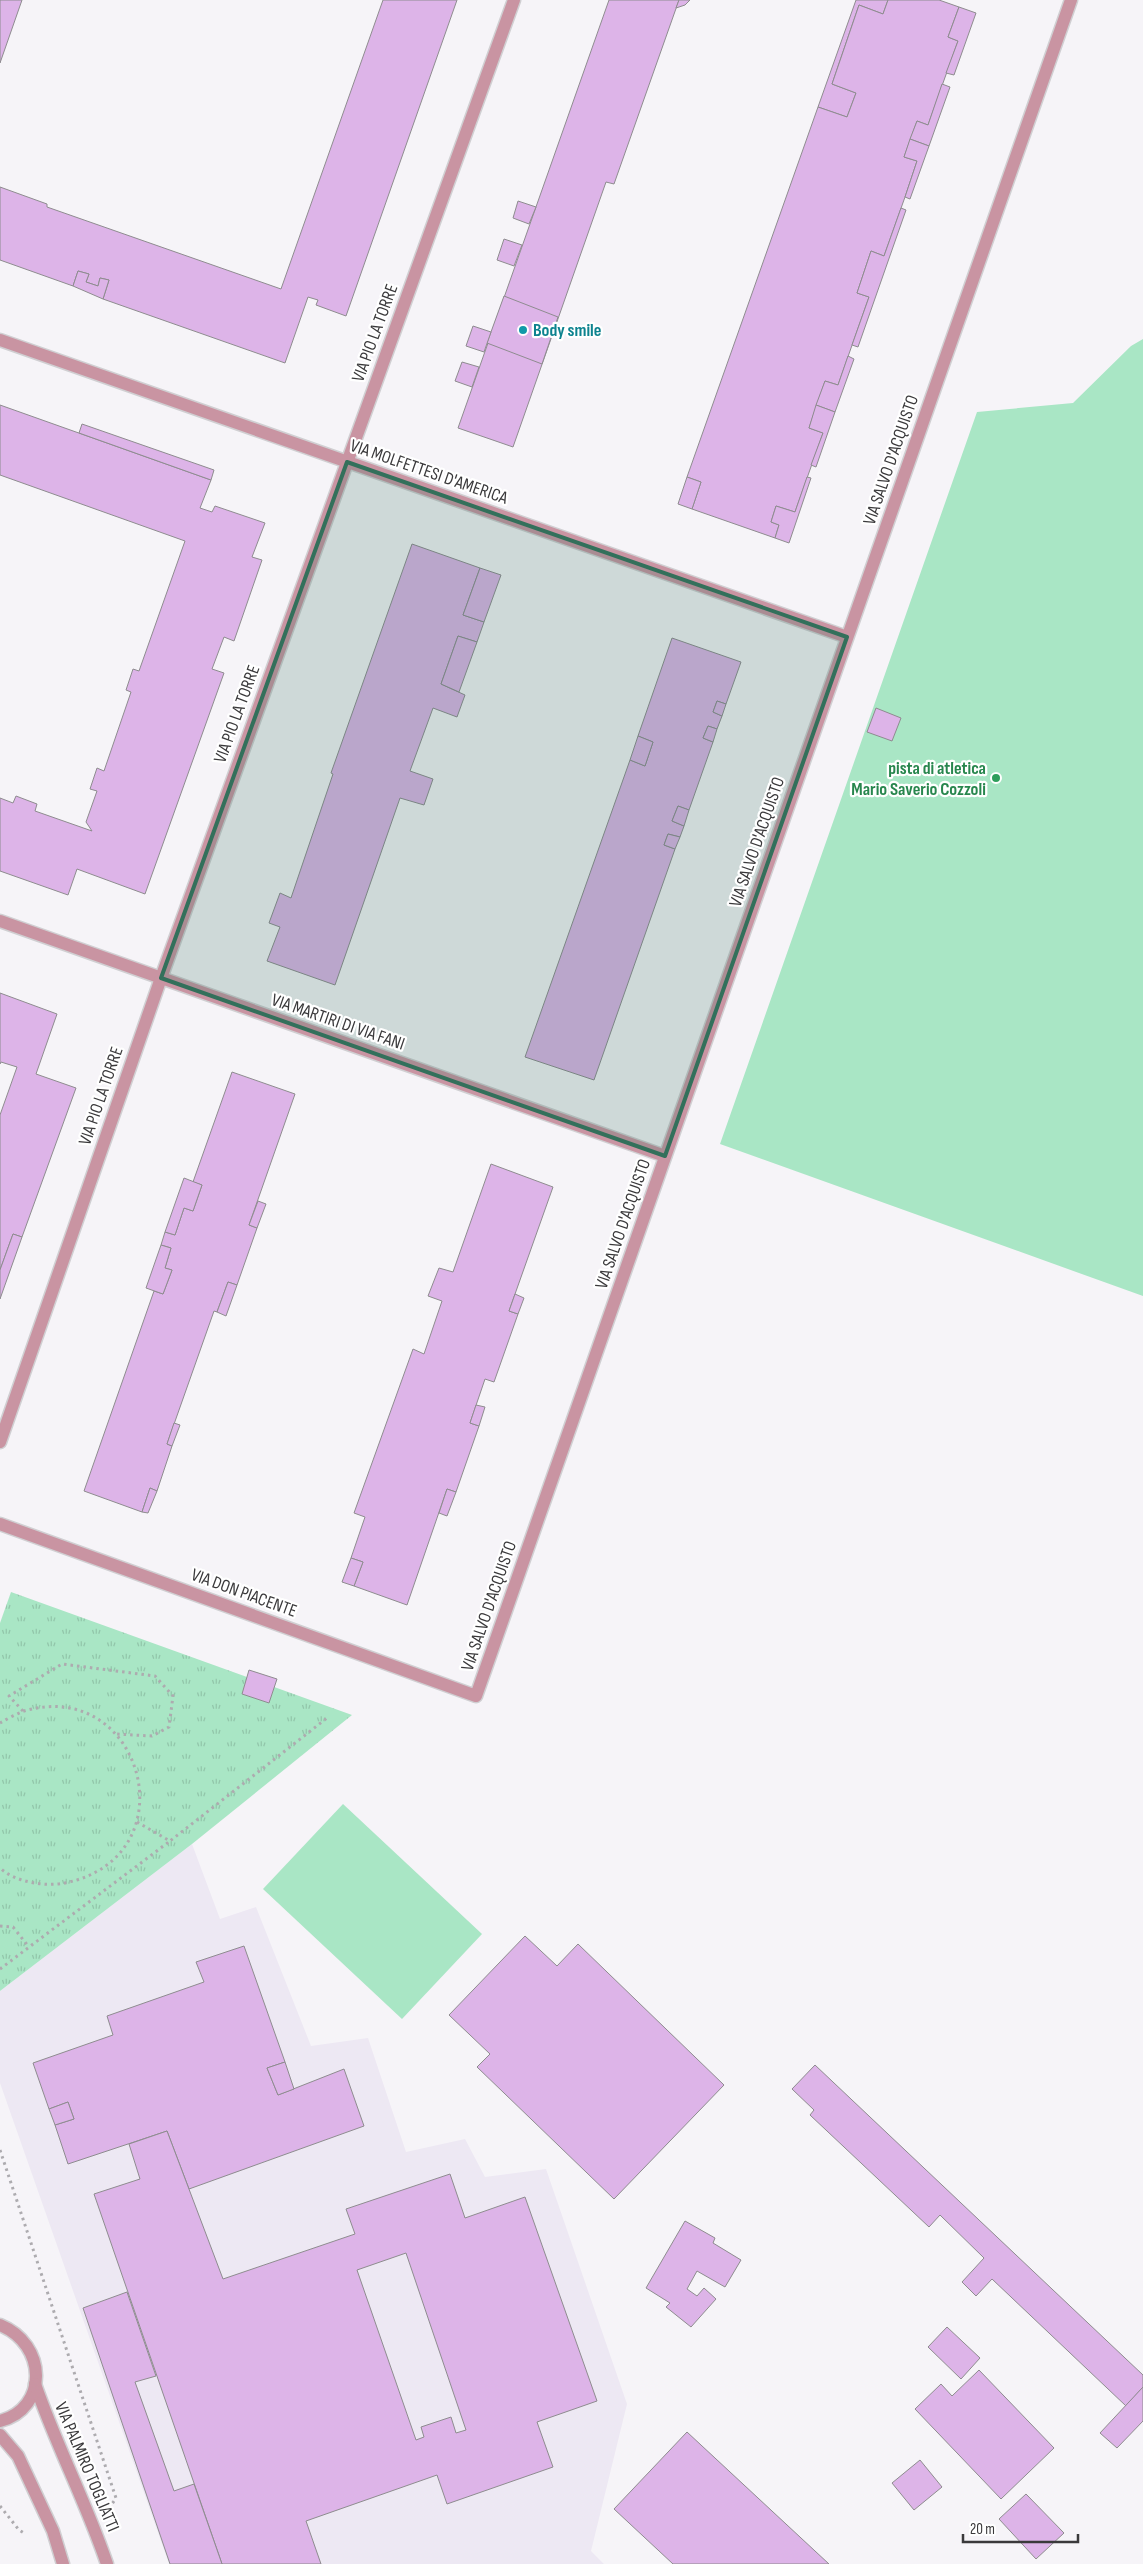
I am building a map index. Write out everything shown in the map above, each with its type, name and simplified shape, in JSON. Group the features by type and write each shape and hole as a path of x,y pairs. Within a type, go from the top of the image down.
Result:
{"street":[{"name":"VIA PIO LA TORRE","path":"0,1442 161,978 514,0"},
{"name":"VIA SALVO D'ACQUISTO","path":"476,1696 1071,0"},
{"name":"VIA MOLFETTESI D'AMERICA","path":"0,340 847,638"},
{"name":"VIA MARTIRI DI VIA FANI","path":"0,921 665,1156"},
{"name":"VIA DON PIACENTE","path":"0,1524 476,1696"},
{"path":"0,2325 23,2339 32,2352 36,2368 35,2384 30,2399 20,2411 0,2422"},
{"name":"VIA PALMIRO TOGLIATTI","path":"35,2384 50,2428 91,2517 107,2564"},
{"path":"0,2435 18,2456 52,2532 63,2564"}],"path":[{"path":"23,1711 9,1696 62,1664 155,1676 173,1696 169,1727 152,1736 115,1734"},
{"path":"0,1724 23,1711 51,1707 79,1711 104,1724 124,1743 137,1768 141,1794 137,1822 126,1846 106,1866 82,1880 55,1885 28,1882 1,1870"},
{"path":"0,1968 170,1841 327,1718"},
{"path":"137,1822 170,1841"},
{"path":"0,1926 13,1927 29,1947"},
{"path":"0,2150 116,2498 107,2510"},
{"path":"0,2506 19,2530 26,2534"}],"highlighted area":[{"path":"347,462 847,637 665,1156 161,978"}],"shaded area":[{"path":"192,1844 220,1919 256,1907 311,2046 368,2038 406,2152 465,2139 485,2177 546,2169 627,2404 591,2551 604,2564 169,2564 0,2083 0,1991"}],"green space":[{"name":"pista di atletica Mario Saverio Cozzoli","path":"1143,339 1143,1296 720,1144 977,412 1073,403 1131,346"},
{"path":"11,1592 352,1715 192,1844 0,1991 0,1623"},
{"path":"343,1804 482,1934 402,2019 263,1889"}],"building":[{"path":"0,0 22,0 0,63"},
{"path":"383,0 457,0 346,316 316,305 318,300 308,297 285,363 103,299 109,280 100,278 98,286 86,282 89,274 78,271 73,286 0,260 0,187 47,204 47,207 281,289"},
{"path":"609,0 679,0 614,184 606,182 513,447 458,428"},
{"path":"679,0 690,0 685,5 676,8"},
{"path":"856,0 888,0 883,14 859,5 832,84 856,93 847,117 818,107"},
{"path":"888,0 939,0 959,7 948,37 958,41 928,125 917,121 904,157 917,161 905,197 884,256 871,251 857,293 869,297 838,385 825,381 809,428 823,433 795,512 776,506 771,522 779,525 775,538 692,509 701,482 687,477 818,107 847,117 856,93 832,84 859,5 883,14"},
{"path":"959,7 976,13 954,75 946,73 958,41 948,37"},
{"path":"942,84 950,87 929,146 910,139 917,121 928,125"},
{"path":"910,139 929,146 910,199 905,197 917,161 904,157"},
{"path":"518,201 536,207 529,224 513,218"},
{"path":"901,208 906,210 858,347 852,345 869,297 857,293 871,251 884,256"},
{"path":"504,239 522,245 514,266 497,260"},
{"path":"78,271 89,274 86,282 98,286 100,278 109,280 103,299 73,286"},
{"name":"Body smile","path":"504,296 558,317 542,364 487,343"},
{"path":"473,326 491,332 484,352 466,346"},
{"path":"848,356 854,359 835,412 816,405 825,381 838,385"},
{"path":"462,362 479,367 472,387 455,381"},
{"path":"0,405 211,480 200,508 212,512 215,506 265,523 252,557 262,560 234,641 224,637 212,669 224,673 145,894 77,869 68,895 0,871 0,798 13,803 16,796 37,804 35,811 92,831 86,822 97,791 90,789 97,768 104,771 131,692 126,690 133,669 139,671 185,541 0,475"},
{"path":"816,405 835,412 816,467 811,465 823,433 809,428"},
{"path":"82,424 214,470 211,480 79,433"},
{"path":"687,477 701,482 692,509 678,504"},
{"path":"807,477 811,478 789,543 775,538 779,525 771,522 776,506 795,512"},
{"path":"412,544 480,568 463,615 484,622 477,642 458,636 441,684 465,695 457,717 433,708 410,771 433,779 424,805 400,798 335,985 267,961 280,927 269,923 280,893 291,898 333,774 331,773"},
{"path":"480,568 501,575 484,622 463,615"},
{"path":"458,636 477,642 459,692 441,684"},
{"path":"672,638 741,662 726,704 717,701 713,712 722,716 717,729 708,726 703,738 713,742 689,810 678,806 672,821 684,826 680,837 668,834 664,845 675,849 594,1080 525,1057 630,760 645,766 653,742 638,736"},
{"path":"717,701 726,704 722,716 713,712"},
{"path":"876,708 901,718 892,741 867,732"},
{"path":"708,726 717,729 713,742 703,738"},
{"path":"638,736 653,742 645,766 630,760"},
{"path":"678,806 689,810 684,826 672,821"},
{"path":"668,834 680,837 675,849 664,845"},
{"path":"0,993 57,1014 36,1074 76,1088 22,1237 13,1234 0,1270 0,1115 17,1067 1,1062 0,1064"},
{"path":"232,1072 295,1094 249,1225 257,1228 237,1285 228,1282 217,1312 214,1311 167,1444 172,1446 157,1491 150,1488 142,1512 84,1491 154,1291 163,1294 172,1270 165,1268 171,1248 161,1245 165,1232 175,1235 184,1208 193,1211 202,1185 193,1182"},
{"path":"491,1164 553,1187 509,1311 518,1314 494,1382 485,1379 470,1423 479,1426 456,1492 447,1489 407,1605 354,1586 363,1562 351,1558 365,1517 354,1513 413,1349 424,1354 442,1301 428,1296 439,1268 453,1272"},
{"path":"184,1178 202,1185 193,1211 184,1208 175,1235 165,1232"},
{"path":"258,1201 266,1204 257,1228 249,1225"},
{"path":"13,1234 22,1237 0,1299 0,1270"},
{"path":"161,1245 171,1248 165,1268 172,1270 163,1294 146,1288"},
{"path":"228,1282 237,1285 226,1316 217,1312"},
{"path":"515,1294 524,1298 518,1314 509,1311"},
{"path":"476,1405 485,1407 479,1426 470,1423"},
{"path":"174,1423 180,1425 172,1446 167,1444"},
{"path":"150,1488 157,1491 148,1513 142,1512"},
{"path":"447,1489 456,1492 447,1516 439,1513"},
{"path":"351,1558 363,1562 354,1586 342,1582"},
{"path":"249,1670 277,1679 269,1703 242,1694"},
{"path":"525,1936 557,1966 578,1944 724,2085 614,2199 477,2067 490,2054 449,2015"},
{"path":"244,1946 285,2062 267,2068 278,2095 344,2069 364,2126 189,2189 167,2131 68,2164 55,2125 74,2119 68,2102 49,2109 33,2063 113,2035 107,2016 204,1982 196,1962"},
{"path":"285,2062 294,2089 278,2095 267,2068"},
{"path":"815,2065 1143,2375 1143,2387 1126,2406 992,2279 976,2296 962,2282 984,2258 940,2215 929,2227 810,2115 814,2110 792,2089"},
{"path":"68,2102 74,2119 55,2125 49,2109"},
{"path":"167,2131 223,2279 355,2234 346,2209 450,2174 465,2218 525,2197 597,2401 537,2422 553,2467 447,2504 437,2475 306,2521 321,2564 222,2564 94,2194 140,2179 129,2144","holes":["406,2253 466,2430 456,2433 451,2417 421,2427 424,2437 416,2440 357,2270"]},
{"path":"685,2221 715,2238 713,2243 741,2260 725,2287 697,2271 687,2289 697,2296 704,2288 716,2299 691,2327 666,2307 670,2303 646,2288"},
{"path":"127,2292 156,2376 135,2382 174,2491 194,2484 222,2564 170,2564 83,2308"},
{"path":"947,2327 980,2358 961,2379 928,2347"},
{"path":"979,2370 1054,2448 1001,2499 915,2409 941,2384 952,2396"},
{"path":"1143,2387 1143,2421 1117,2448 1100,2433"},
{"path":"687,2432 829,2564 673,2564 614,2509"},
{"path":"920,2460 942,2487 914,2510 892,2483"},
{"path":"1026,2494 1064,2533 1036,2559 999,2519"}],"place":[{"name":"Body smile","path":"523,330"},
{"name":"pista di atletica Mario Saverio Cozzoli","path":"996,778"}]}
